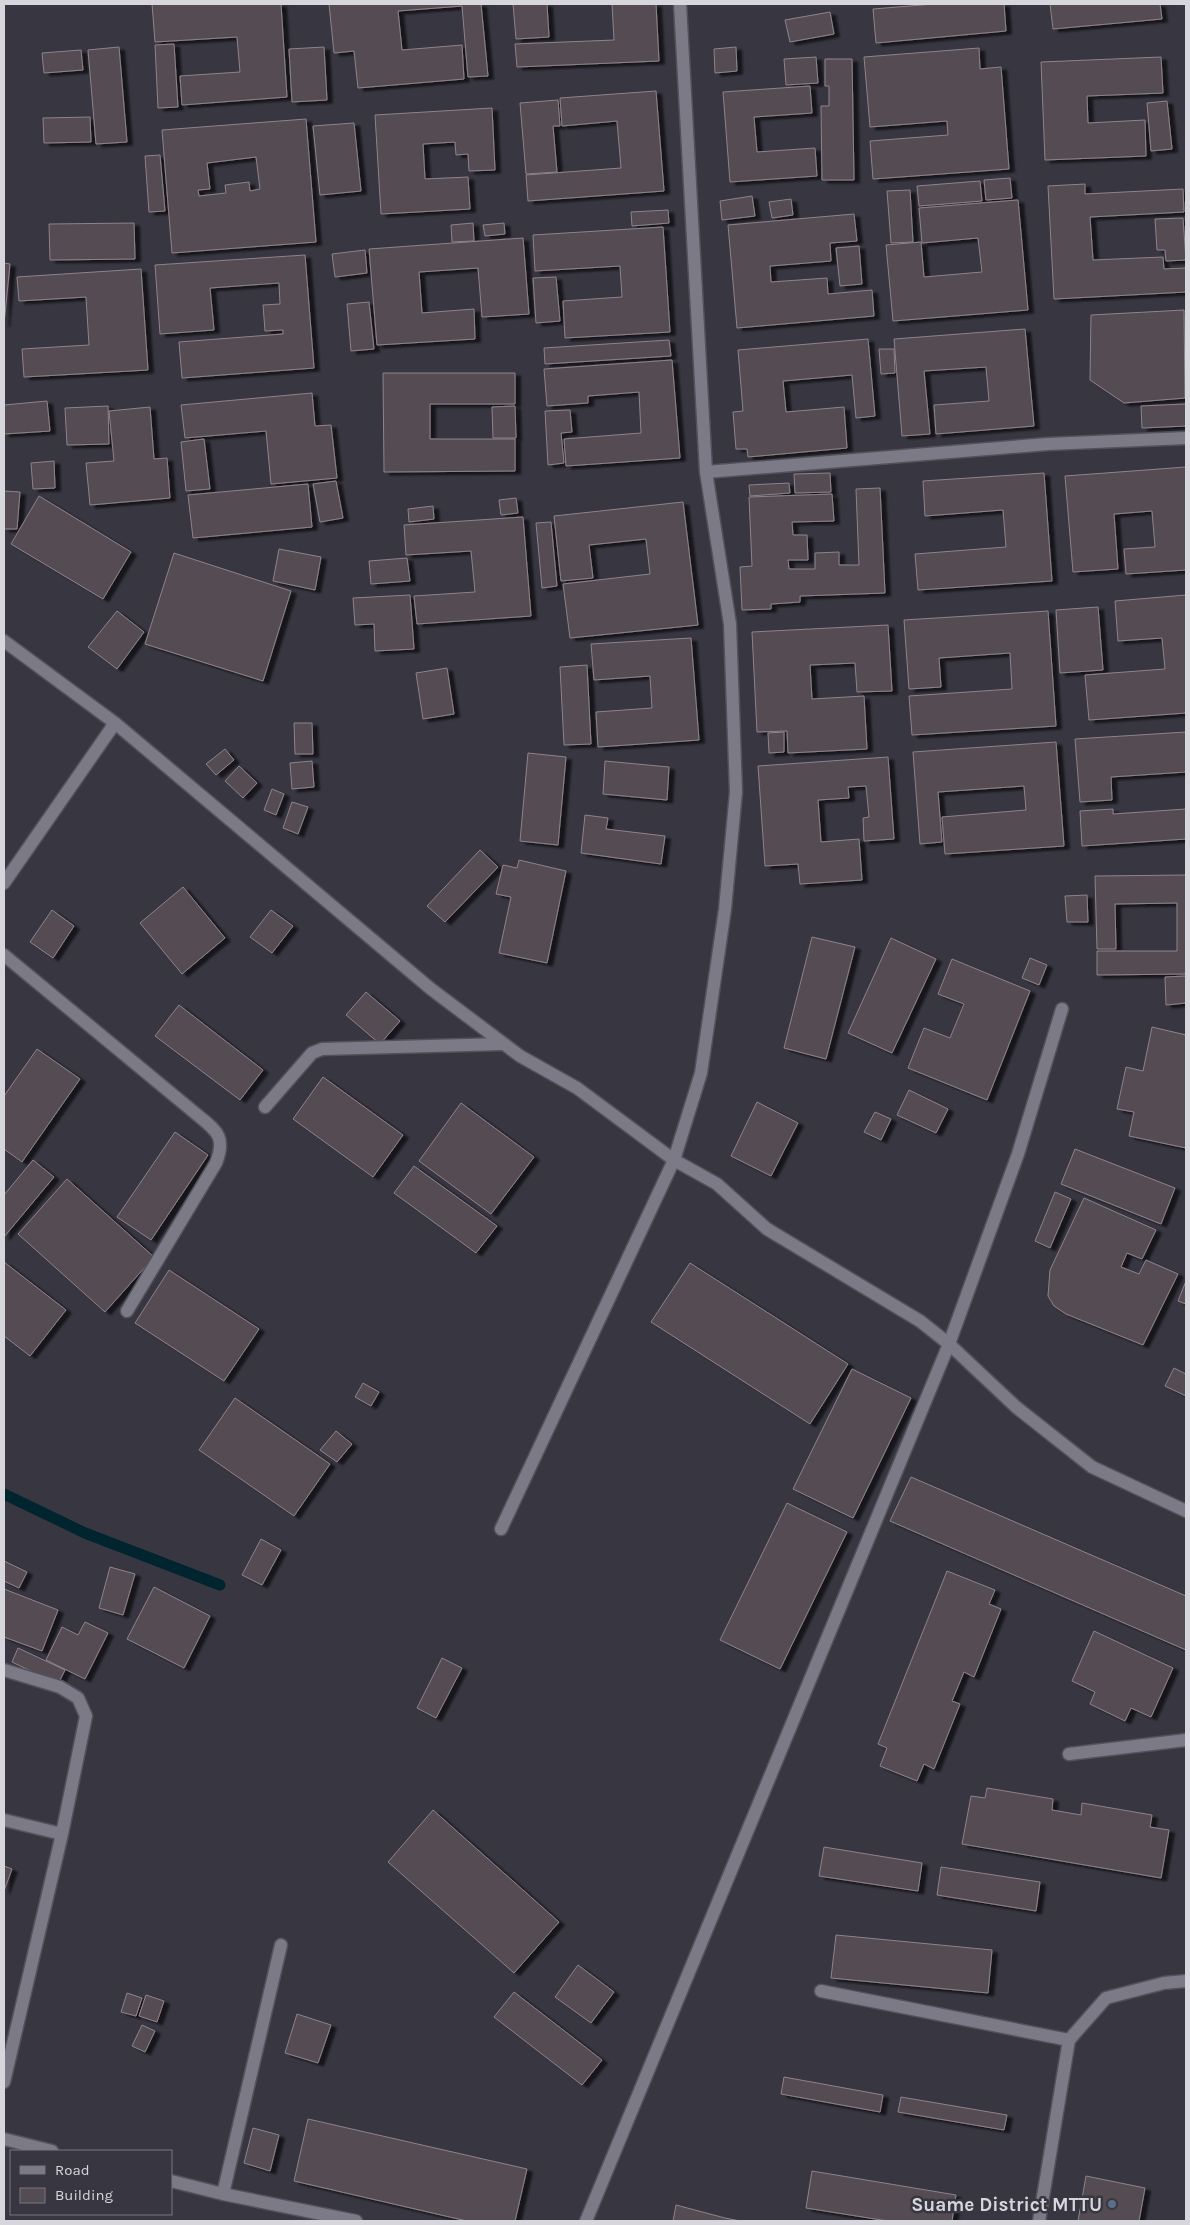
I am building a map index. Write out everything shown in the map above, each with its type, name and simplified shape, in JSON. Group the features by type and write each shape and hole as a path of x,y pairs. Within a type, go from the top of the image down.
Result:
{"street":[{"path":"500,1529 674,1160 701,1073 725,909 736,792 730,624 706,472 680,4"},
{"path":"706,472 1048,444 1186,438"},
{"path":"4,641 115,723 431,989 503,1044 520,1056 577,1088 674,1160 717,1184 767,1229 920,1321 949,1344 1016,1407 1092,1467 1186,1511"},
{"path":"4,883 115,723"},
{"path":"4,955 195,1113 212,1128 220,1140 222,1148 216,1163 127,1311"},
{"path":"586,2221 949,1344 1018,1154 1062,1009"},
{"path":"265,1107 312,1053 322,1049 503,1044"},
{"path":"4,1670 60,1687 78,1698 86,1716 62,1834 4,2082"},
{"path":"1069,1754 1186,1740"},
{"path":"4,1820 62,1834"},
{"path":"223,2194 281,1945"},
{"path":"1039,2221 1069,2040 1106,1998 1164,1983 1186,1982"},
{"path":"821,1991 1069,2040"},
{"path":"4,2139 48,2150"},
{"path":"172,2181 347,2220"}],"building":[{"path":"152,4 281,4 287,97 182,105 180,76 240,72 237,37 155,42"},
{"path":"329,4 481,4 488,76 468,77 462,6 398,11 402,50 462,45 464,79 358,88 354,51 334,53"},
{"path":"513,4 547,4 549,37 516,39"},
{"path":"612,4 656,4 659,61 517,67 515,44 614,40"},
{"path":"934,4 1004,4 1006,31 876,43 873,9"},
{"path":"1050,4 1160,4 1162,19 1053,29"},
{"path":"830,12 834,34 790,42 785,20"},
{"path":"174,44 178,107 158,108 155,45"},
{"path":"119,47 127,142 96,144 88,50"},
{"path":"324,47 327,100 292,102 289,49"},
{"path":"736,47 737,71 715,73 714,49"},
{"path":"979,48 980,69 1001,67 1009,169 873,179 870,141 948,135 947,121 870,127 864,57"},
{"path":"81,50 83,70 44,73 42,53"},
{"path":"816,57 818,83 786,85 784,59"},
{"path":"1161,57 1163,93 1087,96 1088,123 1145,120 1146,156 1045,160 1041,62"},
{"path":"825,59 852,59 854,180 822,180 821,106 829,106 829,86 825,86"},
{"path":"810,86 812,113 754,117 757,152 815,148 817,176 730,182 723,92"},
{"path":"656,91 664,191 528,201 526,175 621,168 617,121 562,126 560,98"},
{"path":"558,100 560,126 553,126 557,172 526,174 520,103"},
{"path":"1167,101 1172,149 1151,151 1147,103"},
{"path":"492,108 495,170 469,171 468,154 456,155 455,142 423,144 425,179 468,177 470,209 381,214 375,115"},
{"path":"90,117 91,142 44,143 43,118"},
{"path":"306,119 316,242 172,253 162,130","holes":["256,157 260,189 250,191 249,182 225,185 226,193 199,196 198,190 210,189 207,163"]},
{"path":"354,123 361,191 320,195 313,126"},
{"path":"160,155 165,211 149,212 145,156"},
{"path":"1010,178 1012,198 986,200 984,180"},
{"path":"980,181 982,201 919,206 917,186"},
{"path":"1085,184 1085,194 1183,189 1184,212 1090,217 1093,260 1163,257 1164,269 1186,268 1186,292 1054,299 1048,186"},
{"path":"910,190 913,242 891,243 887,191"},
{"path":"752,196 755,216 722,220 720,201"},
{"path":"791,199 793,215 772,218 769,202"},
{"path":"1018,200 1028,310 893,321 886,245 921,242 924,277 982,272 978,238 922,243 919,208"},
{"path":"668,210 669,223 632,226 631,212"},
{"path":"854,214 857,241 830,243 831,261 770,266 771,282 827,278 828,294 872,290 874,316 737,328 728,225"},
{"path":"1183,218 1186,260 1166,261 1165,250 1157,250 1155,219"},
{"path":"134,223 135,259 50,260 49,224"},
{"path":"473,223 474,241 452,242 451,225"},
{"path":"504,223 505,234 485,236 483,225"},
{"path":"663,227 670,332 565,338 563,301 622,297 620,266 535,271 533,235"},
{"path":"523,238 529,314 482,317 478,268 419,272 422,313 474,309 475,339 377,345 369,249"},
{"path":"859,246 862,284 840,286 836,248"},
{"path":"365,250 367,273 335,277 332,254"},
{"path":"305,255 314,368 182,378 179,342 283,334 283,330 265,331 263,305 280,304 279,283 210,288 214,330 160,334 155,265"},
{"path":"4,263 10,264 4,324"},
{"path":"141,269 148,370 24,377 22,349 89,345 86,297 19,301 17,277"},
{"path":"556,277 560,321 536,323 533,278"},
{"path":"369,302 374,349 351,351 347,304"},
{"path":"1184,310 1185,398 1124,403 1090,380 1091,315"},
{"path":"1025,329 1034,426 936,434 934,405 989,401 986,367 924,371 930,434 902,436 894,339"},
{"path":"868,339 875,416 856,418 852,375 783,381 786,412 844,407 847,448 748,457 747,449 736,449 733,412 743,411 738,350"},
{"path":"669,340 671,356 545,364 544,348"},
{"path":"879,349 894,349 895,373 881,374"},
{"path":"672,360 680,458 566,466 564,439 641,433 639,392 588,396 588,403 547,406 544,369"},
{"path":"383,373 515,373 515,404 430,404 430,439 515,439 515,471 384,472"},
{"path":"312,393 315,426 331,425 337,478 271,484 266,431 185,438 181,405"},
{"path":"47,401 50,431 4,434 4,405"},
{"path":"1186,404 1186,426 1142,428 1141,406"},
{"path":"108,406 109,444 67,445 65,408"},
{"path":"515,406 516,438 493,438 492,407"},
{"path":"150,407 154,459 167,458 170,498 90,505 86,463 114,461 109,411"},
{"path":"570,410 572,432 561,433 564,463 548,465 545,411"},
{"path":"204,439 210,489 186,491 181,442"},
{"path":"54,461 55,488 33,489 31,463"},
{"path":"1186,467 1186,570 1126,574 1124,549 1155,547 1152,511 1114,514 1118,569 1073,572 1065,476"},
{"path":"830,473 831,492 795,493 794,474"},
{"path":"1044,473 1052,581 918,590 915,554 1006,547 1003,510 925,516 923,481"},
{"path":"336,481 343,518 320,522 313,484"},
{"path":"789,483 790,493 750,496 749,485"},
{"path":"308,484 312,527 193,538 188,495"},
{"path":"880,488 885,593 800,596 800,602 771,604 771,609 742,610 740,567 752,566 749,497 832,494 834,521 792,522 793,535 807,535 808,560 788,560 789,569 815,569 815,553 839,552 839,565 859,565 856,489"},
{"path":"4,491 20,492 17,529 4,529"},
{"path":"39,496 131,552 103,599 11,544"},
{"path":"516,498 518,513 501,515 499,500"},
{"path":"683,502 698,625 570,638 563,584 650,574 646,539 589,545 593,578 561,581 554,516"},
{"path":"433,506 434,519 409,522 408,509"},
{"path":"523,517 531,616 417,624 414,596 475,592 471,551 406,555 404,525"},
{"path":"551,522 557,586 542,588 536,523"},
{"path":"279,549 321,557 315,590 273,581"},
{"path":"174,553 291,591 263,681 145,644"},
{"path":"407,558 410,581 371,584 369,561"},
{"path":"410,595 414,649 375,651 374,624 355,625 353,598"},
{"path":"1186,595 1186,713 1089,720 1085,675 1165,669 1162,638 1118,641 1115,601"},
{"path":"1098,607 1103,670 1060,673 1056,610"},
{"path":"117,611 144,632 117,669 88,647"},
{"path":"1048,611 1056,726 912,735 909,696 1012,689 1010,653 939,658 941,687 909,689 904,620"},
{"path":"888,625 892,691 857,692 855,663 810,665 812,699 864,696 867,749 788,753 787,731 757,732 752,632"},
{"path":"691,638 699,740 598,747 596,712 652,708 650,676 594,680 591,644"},
{"path":"587,665 591,744 564,745 560,667"},
{"path":"447,668 454,714 423,719 416,673"},
{"path":"294,723 312,723 313,754 295,754"},
{"path":"784,732 784,752 769,753 768,733"},
{"path":"1186,732 1186,772 1111,777 1112,800 1080,802 1075,739"},
{"path":"1056,742 1064,846 945,854 942,817 1026,810 1024,786 938,792 942,842 920,844 913,752"},
{"path":"225,749 234,760 216,775 206,764"},
{"path":"528,753 566,757 558,845 520,841"},
{"path":"888,757 894,839 864,841 863,818 869,817 866,786 848,787 849,798 818,800 821,842 859,839 862,880 800,884 798,864 765,866 758,766"},
{"path":"312,761 314,787 292,789 290,763"},
{"path":"605,761 669,767 667,800 603,794"},
{"path":"239,766 257,783 243,798 225,781"},
{"path":"272,789 284,794 276,815 264,810"},
{"path":"292,802 308,807 298,834 283,828"},
{"path":"1113,809 1113,814 1186,809 1186,839 1082,846 1080,811"},
{"path":"585,815 608,818 606,829 665,836 661,864 581,853"},
{"path":"480,850 498,867 445,922 427,906"},
{"path":"519,860 566,871 547,963 499,953 511,897 496,894 503,865 517,868"},
{"path":"1186,875 1186,974 1097,975 1097,951 1177,951 1177,903 1115,904 1116,949 1097,949 1095,876"},
{"path":"183,887 225,938 182,974 140,923"},
{"path":"1087,895 1088,922 1067,922 1065,896"},
{"path":"52,910 74,926 53,958 30,942"},
{"path":"271,910 293,926 272,953 250,937"},
{"path":"812,937 855,947 826,1059 784,1048"},
{"path":"891,938 936,959 892,1053 848,1033"},
{"path":"1030,958 1047,965 1039,985 1022,978"},
{"path":"952,959 1030,991 987,1100 908,1068 924,1028 950,1038 964,1004 938,994"},
{"path":"1186,976 1186,1003 1166,1005 1165,977"},
{"path":"366,992 400,1021 380,1044 346,1015"},
{"path":"179,1005 263,1070 240,1100 155,1036"},
{"path":"1152,1027 1186,1035 1186,1148 1129,1136 1134,1112 1117,1109 1126,1067 1143,1071"},
{"path":"37,1049 80,1079 22,1162 4,1149 4,1096"},
{"path":"323,1077 403,1135 373,1177 293,1119"},
{"path":"909,1090 948,1109 936,1133 897,1115"},
{"path":"757,1102 798,1123 771,1176 731,1156"},
{"path":"461,1103 534,1157 491,1214 419,1161"},
{"path":"875,1112 891,1119 881,1140 864,1132"},
{"path":"175,1132 208,1155 151,1240 117,1217"},
{"path":"1075,1149 1175,1188 1161,1224 1061,1184"},
{"path":"33,1160 54,1177 4,1237 4,1195"},
{"path":"414,1166 497,1226 476,1253 394,1193"},
{"path":"67,1179 154,1257 105,1312 18,1234"},
{"path":"1055,1192 1071,1199 1050,1248 1035,1241"},
{"path":"1084,1198 1156,1230 1142,1259 1127,1253 1121,1267 1139,1274 1146,1260 1178,1274 1143,1345 1066,1314 1054,1306 1048,1296 1050,1270"},
{"path":"4,1262 66,1310 30,1356 4,1336"},
{"path":"690,1263 848,1364 810,1424 651,1322"},
{"path":"169,1270 259,1329 224,1381 135,1323"},
{"path":"1186,1281 1186,1304 1178,1301"},
{"path":"1174,1368 1186,1374 1186,1396 1165,1386"},
{"path":"852,1369 911,1398 853,1518 793,1489"},
{"path":"363,1383 379,1392 371,1406 355,1397"},
{"path":"235,1398 330,1464 294,1516 199,1450"},
{"path":"336,1431 352,1444 337,1462 320,1450"},
{"path":"911,1477 1186,1596 1186,1650 890,1521"},
{"path":"787,1503 847,1532 780,1669 720,1640"},
{"path":"261,1539 281,1550 262,1585 242,1575"},
{"path":"4,1561 27,1572 19,1588 4,1581"},
{"path":"110,1567 135,1574 123,1615 99,1608"},
{"path":"947,1571 995,1590 989,1604 1001,1609 974,1677 964,1672 952,1701 960,1704 934,1769 924,1764 917,1781 880,1766 887,1748 878,1744"},
{"path":"154,1587 210,1616 184,1668 127,1639"},
{"path":"4,1589 58,1610 42,1651 4,1637"},
{"path":"85,1622 108,1633 85,1679 46,1660 62,1627 78,1635"},
{"path":"1094,1631 1173,1668 1151,1717 1131,1708 1125,1721 1090,1704 1095,1692 1072,1681"},
{"path":"18,1648 65,1670 58,1684 12,1662"},
{"path":"442,1658 462,1668 436,1718 417,1708"},
{"path":"987,1788 1053,1799 1052,1810 1081,1815 1082,1803 1152,1815 1150,1827 1169,1830 1161,1878 962,1844 971,1796 985,1798"},
{"path":"433,1810 559,1922 514,1973 388,1862"},
{"path":"824,1847 922,1863 918,1891 819,1876"},
{"path":"4,1866 12,1869 4,1891"},
{"path":"941,1867 1040,1882 1036,1911 937,1895"},
{"path":"836,1935 992,1950 988,1993 831,1978"},
{"path":"578,1965 614,1992 591,2023 555,1997"},
{"path":"514,1992 602,2060 582,2085 494,2017"},
{"path":"127,1993 142,1998 136,2016 121,2012"},
{"path":"146,1995 164,2001 157,2022 139,2016"},
{"path":"297,2014 331,2025 318,2063 285,2053"},
{"path":"142,2025 155,2031 145,2052 132,2046"},
{"path":"784,2077 883,2095 880,2112 781,2094"},
{"path":"901,2097 1007,2115 1004,2130 898,2112"},
{"path":"308,2119 527,2169 515,2221 467,2221 294,2181"},
{"path":"253,2128 279,2135 270,2171 244,2163"},
{"path":"812,2171 956,2195 952,2221 888,2221 806,2208"},
{"name":"Suame District MTTU","path":"1086,2176 1145,2188 1139,2221 1078,2221"},
{"path":"676,2205 725,2218 740,2221 673,2221"}],"waterway":[{"path":"4,1494 85,1533 220,1585"}],"place":[{"name":"Suame District MTTU","path":"1112,2204"}]}
